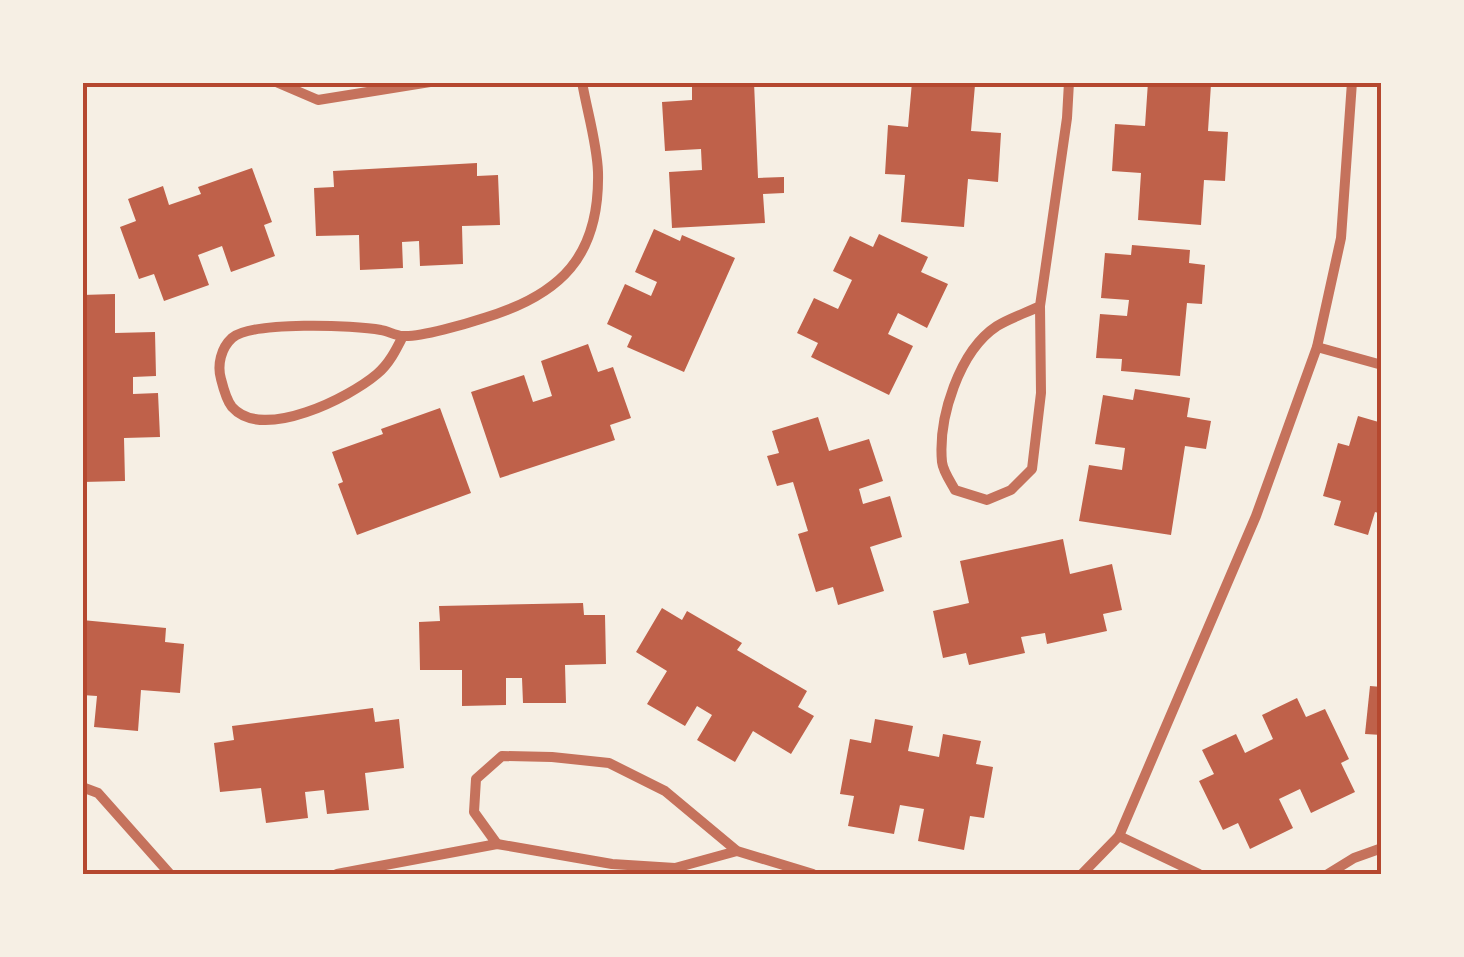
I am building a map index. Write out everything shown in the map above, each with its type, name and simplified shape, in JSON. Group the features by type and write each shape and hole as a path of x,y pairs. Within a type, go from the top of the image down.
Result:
{"street":[{"path":"276,82 318,100 430,82"},
{"path":"403,336 379,372 327,404 298,415 268,420 248,417 233,408 219,374 220,358 231,339 243,331 280,326 380,330 403,336 515,309 558,285 578,258 594,224 598,171 582,82"},
{"path":"1040,306 995,327 970,354 954,390 943,430 942,466 955,490 987,500 1011,490 1032,469 1041,393 1040,306 1069,82"},
{"path":"1082,874 1120,836 1256,516 1317,347 1341,238 1352,82"},
{"path":"1317,347 1382,366"},
{"path":"497,844 474,812 476,779 502,756 552,757 609,763 664,791 737,851 813,874"},
{"path":"82,787 98,793 170,874"},
{"path":"1120,836 1199,874"},
{"path":"338,874 497,844 612,864 676,868 737,851"},
{"path":"1328,874 1354,858 1382,848"}],"building":[{"path":"754,82 758,178 784,177 784,193 763,194 765,223 672,228 669,172 702,170 701,149 665,151 662,102 692,100 692,84"},
{"path":"912,82 975,85 971,131 1001,133 998,182 968,179 964,227 901,222 905,175 885,174 888,125 908,127"},
{"path":"1148,82 1211,84 1208,131 1228,132 1225,181 1204,180 1201,225 1138,220 1141,173 1112,171 1115,124 1145,126"},
{"path":"477,163 477,176 498,175 500,225 462,226 463,264 420,266 419,241 402,242 403,268 360,270 359,235 316,236 314,188 334,187 333,171"},
{"path":"252,168 272,222 264,225 275,256 231,272 222,246 198,255 209,285 164,301 154,274 139,279 120,227 136,221 128,199 163,186 169,205 201,194 198,187"},
{"path":"654,229 680,241 682,235 735,258 684,372 627,347 632,336 607,324 625,284 651,296 657,282 635,272"},
{"path":"879,234 928,257 921,272 948,284 927,328 898,313 888,334 913,346 889,395 811,357 818,343 797,333 814,298 838,309 852,280 833,271 850,236 873,247"},
{"path":"1132,245 1190,250 1189,263 1205,265 1202,304 1187,303 1180,376 1121,371 1122,359 1096,358 1100,314 1127,316 1129,300 1101,298 1105,253 1131,255"},
{"path":"115,294 115,333 155,332 156,376 133,377 133,394 158,393 160,437 124,438 125,481 82,482 82,295"},
{"path":"588,344 598,372 613,367 631,418 610,425 615,440 500,478 471,392 524,375 533,402 552,396 541,361"},
{"path":"1135,389 1190,398 1187,417 1211,421 1206,449 1185,446 1171,535 1079,521 1089,465 1122,470 1125,448 1095,444 1103,395 1133,400"},
{"path":"440,408 471,493 357,535 338,484 343,482 332,452"},
{"path":"1358,416 1382,423 1382,514 1375,512 1368,535 1334,525 1341,501 1323,496 1338,443 1349,446"},
{"path":"818,417 829,451 869,439 883,481 859,489 863,504 890,496 902,537 870,547 884,591 838,605 833,587 816,592 798,534 808,531 793,482 777,486 767,456 779,453 772,431"},
{"path":"1063,539 1070,574 1112,564 1122,610 1103,614 1107,631 1047,644 1045,633 1021,637 1025,653 969,665 966,653 943,658 933,611 969,603 960,561"},
{"path":"583,603 584,615 605,615 606,664 565,665 566,703 523,703 522,678 506,678 506,705 462,706 462,670 420,670 419,622 440,621 439,606"},
{"path":"662,608 682,620 687,611 742,643 737,650 807,691 798,707 814,716 791,754 753,731 735,762 697,740 712,715 697,706 685,726 647,704 667,671 636,652"},
{"path":"82,620 166,628 165,642 184,644 180,693 141,690 138,731 94,727 97,696 82,695"},
{"path":"1370,686 1382,687 1382,735 1365,734"},
{"path":"1297,698 1306,717 1325,709 1349,759 1341,763 1355,792 1311,813 1300,789 1279,799 1293,828 1250,849 1238,823 1223,830 1199,781 1214,774 1202,750 1236,734 1245,753 1273,739 1262,715"},
{"path":"373,708 375,722 399,719 404,768 365,773 369,810 327,814 324,790 305,792 308,818 266,823 261,788 220,792 214,743 234,740 232,726"},
{"path":"875,719 913,726 908,751 939,757 943,734 981,741 976,764 993,767 984,818 970,816 964,850 918,841 924,809 900,805 894,834 848,826 854,796 840,794 850,739 871,743"}]}
